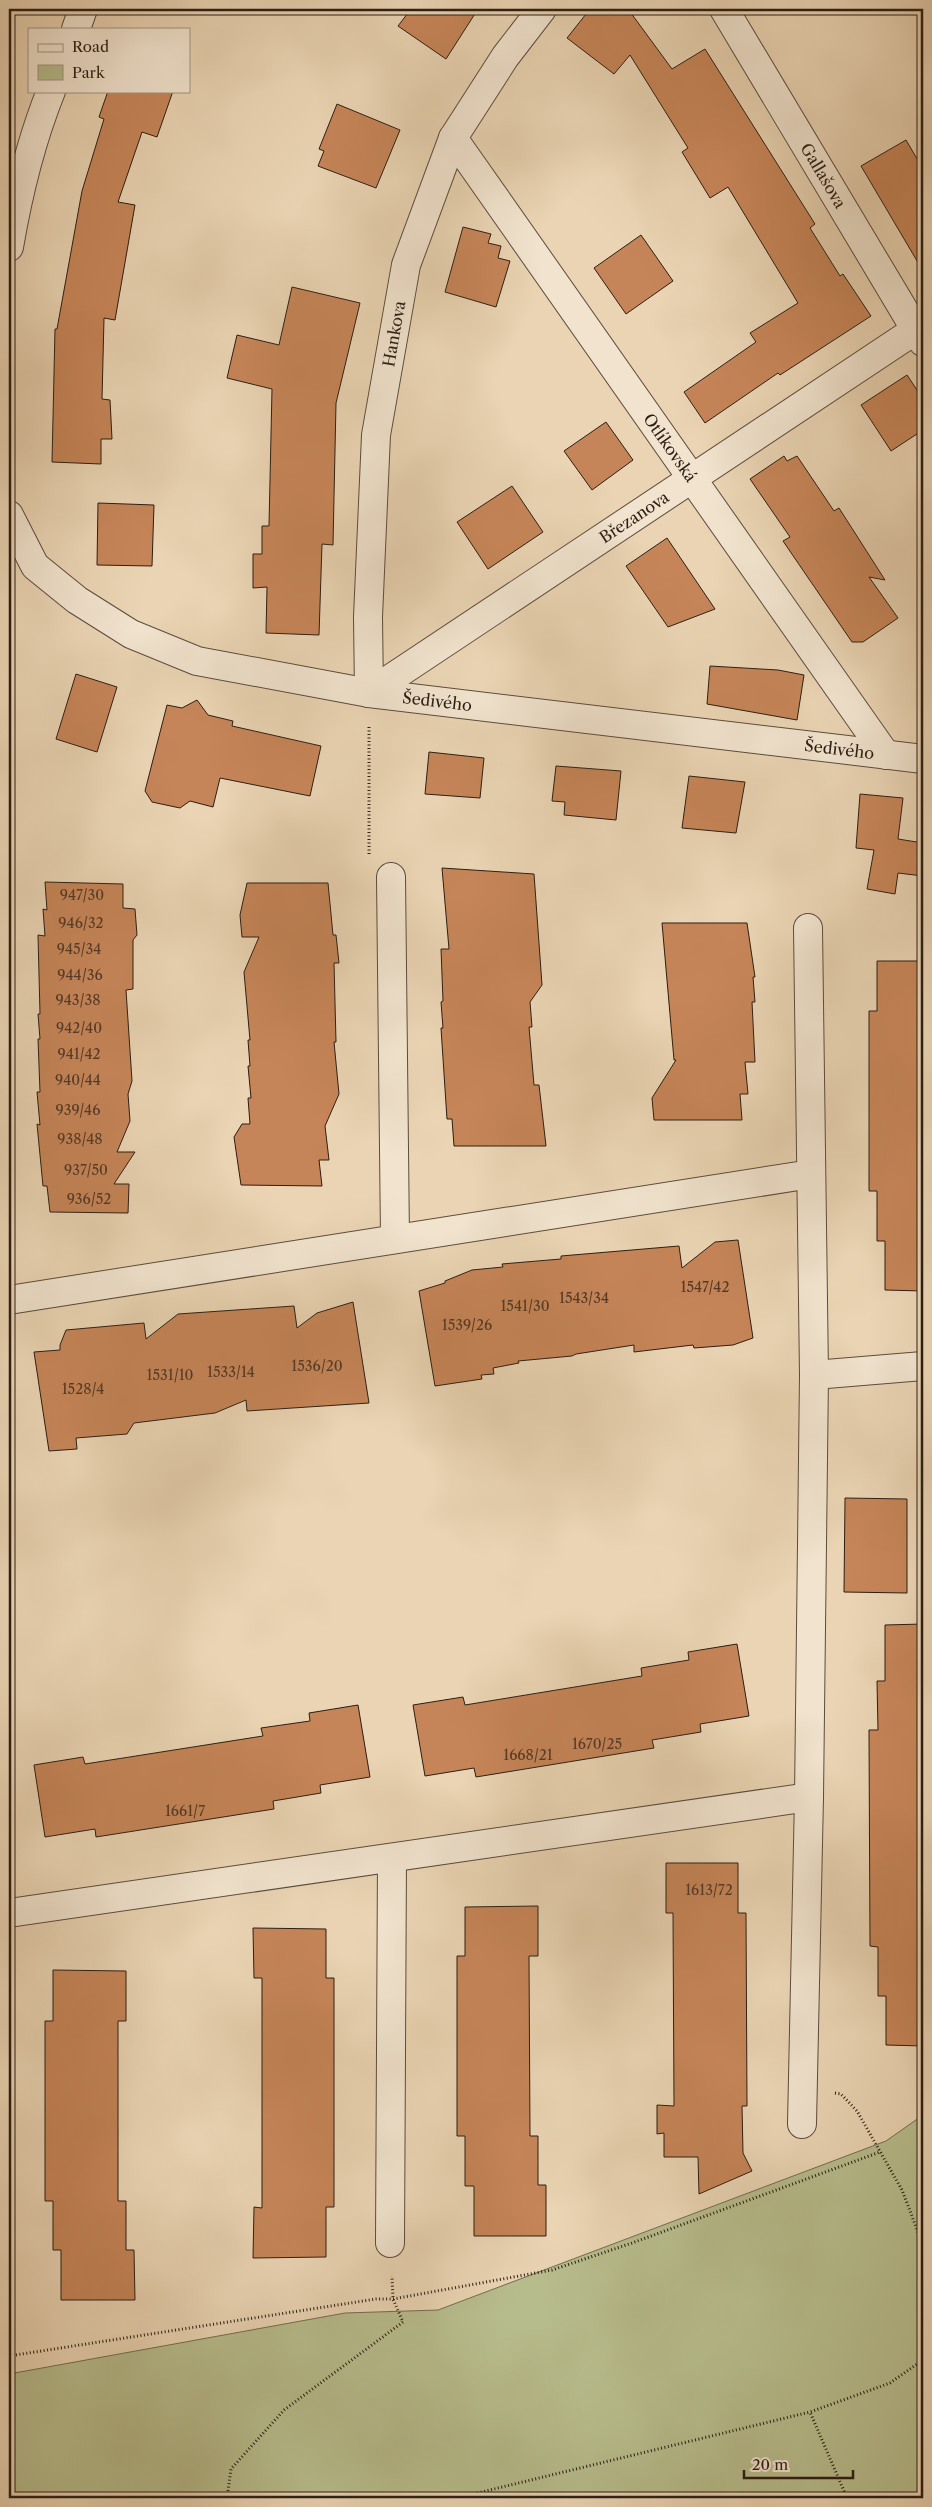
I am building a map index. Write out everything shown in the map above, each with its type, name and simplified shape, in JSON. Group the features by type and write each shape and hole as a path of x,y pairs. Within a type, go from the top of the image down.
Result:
{"street":[{"path":"76,28 84,9"},
{"name":"Hankova","path":"369,693 368,617 376,435 406,265 453,138 505,57 542,9"},
{"name":"Gallašova","path":"724,9 921,332"},
{"path":"9,247 18,200 41,114 51,92"},
{"name":"Otlíkovská","path":"453,138 886,755"},
{"name":"Březanova","path":"369,693 692,478 921,332"},
{"name":"Šedivého","path":"9,515 35,566 77,600 131,634 197,661 369,693 923,759"},
{"path":"391,877 395,1239"},
{"path":"802,2124 809,1797 814,1376 808,928"},
{"path":"9,1300 811,1174"},
{"path":"814,1376 923,1366"},
{"path":"9,1913 392,1859 809,1797"},
{"path":"390,2243 392,1859"}],"path":[{"path":"369,693 369,857 391,877"},
{"path":"828,2091 841,2094 857,2111 902,2190 923,2245"},
{"path":"9,2356 376,2299 393,2299 552,2270 632,2243 880,2152"},
{"path":"227,2498 231,2469 284,2410 403,2322 393,2299"},
{"path":"457,2498 810,2412 890,2383 923,2360"},
{"path":"810,2412 848,2498"}],"green space":[{"path":"923,2115 923,2498 9,2498 9,2374 345,2313 438,2310 886,2141"}],"building":[{"path":"411,9 478,9 446,59 398,26"},
{"path":"590,9 628,9 672,69 705,49 815,224 810,228 840,276 843,274 871,316 780,375 778,373 705,423 684,392 756,342 750,333 798,303 728,187 710,198 682,152 688,148 630,55 614,74 567,38"},
{"path":"108,92 173,92 157,137 142,132 118,202 135,205 115,320 104,318 102,399 110,400 112,439 101,439 101,464 52,462 55,329 57,329 82,191 104,119 99,117"},
{"path":"337,104 400,130 376,188 318,166 324,151 319,149"},
{"path":"906,140 923,169 923,271 861,166"},
{"path":"463,227 491,234 488,243 501,246 498,258 510,261 496,307 445,292"},
{"path":"641,235 673,281 626,314 594,268"},
{"path":"292,287 360,303 336,403 333,545 322,544 319,635 266,633 267,587 253,588 253,554 262,554 262,526 269,526 272,389 227,378 237,335 279,345"},
{"path":"907,375 923,399 923,430 891,451 861,405"},
{"path":"606,422 633,460 592,490 564,451"},
{"path":"784,456 787,461 797,456 834,511 839,508 885,580 869,577 898,618 863,642 852,642 783,541 790,537 750,479"},
{"path":"512,486 543,532 488,569 457,522"},
{"path":"98,503 154,505 152,566 97,565"},
{"path":"667,538 715,609 668,627 626,566"},
{"path":"710,666 778,670 804,675 797,720 707,704"},
{"path":"76,674 117,687 97,752 56,739"},
{"path":"197,700 208,715 233,721 232,726 321,746 310,796 220,778 213,807 190,801 180,808 152,802 145,791 167,705 182,708"},
{"path":"429,752 484,758 480,798 425,794"},
{"path":"556,766 621,771 616,820 564,815 565,802 552,801"},
{"path":"689,776 745,782 736,833 682,828"},
{"path":"860,794 903,798 898,839 923,843 923,876 898,873 895,894 867,889 874,850 856,848"},
{"path":"442,868 534,874 542,985 530,1002 532,1027 529,1027 534,1085 539,1085 546,1146 454,1146 452,1119 447,1119 441,1028 443,1028 441,1002 443,1001 441,949 449,949"},
{"path":"45,882 123,884 123,908 135,909 137,935 133,940 133,989 126,990 132,1081 128,1094 130,1121 117,1152 135,1152 114,1184 129,1184 128,1213 50,1212 47,1186 43,1186 37,1124 40,1125 37,1092 40,1092 38,935 45,936 43,909 47,910"},
{"path":"247,883 328,883 333,935 336,935 339,963 334,963 336,1042 334,1042 339,1094 325,1126 329,1160 319,1160 322,1186 241,1185 234,1137 242,1124 250,1124 248,1098 251,1098 248,1066 250,1066 248,1040 250,1040 244,972 259,937 242,937 240,915"},
{"path":"662,923 747,923 755,977 753,977 755,1002 752,1002 755,1062 745,1062 748,1094 740,1094 742,1120 654,1120 652,1098 676,1060 674,1060"},
{"path":"877,961 923,961 923,1291 885,1290 885,1241 877,1241 877,1191 869,1191 869,1011 877,1011"},
{"path":"738,1240 753,1338 733,1345 694,1348 693,1345 634,1352 634,1345 572,1356 518,1361 519,1363 493,1368 494,1374 481,1375 482,1379 435,1386 419,1291 445,1283 445,1281 472,1270 503,1267 502,1264 561,1259 561,1256 679,1246 682,1268 715,1242"},
{"path":"353,1302 369,1403 247,1411 246,1400 215,1413 134,1423 127,1434 76,1438 77,1449 49,1451 34,1352 60,1350 66,1330 144,1323 146,1339 178,1314 294,1306 297,1328 317,1313"},
{"path":"845,1498 907,1499 907,1593 844,1592"},
{"path":"923,1624 923,2046 886,2045 886,1996 878,1996 878,1947 870,1946 869,1730 878,1730 877,1681 885,1681 885,1625"},
{"path":"737,1644 749,1716 700,1724 701,1732 652,1740 654,1748 476,1777 474,1768 425,1776 413,1705 463,1697 465,1705 642,1676 641,1668 689,1660 688,1652"},
{"path":"358,1705 370,1777 320,1785 321,1793 273,1801 274,1809 96,1837 95,1829 45,1837 34,1765 83,1757 85,1764 263,1736 261,1728 310,1721 309,1713"},
{"path":"666,1863 738,1863 738,1913 746,1913 747,2106 742,2106 743,2153 752,2171 699,2194 698,2157 664,2157 664,2133 657,2134 657,2105 674,2106 673,1913 666,1913"},
{"path":"538,1906 538,1956 529,1956 530,2136 538,2136 538,2185 546,2185 546,2236 474,2236 474,2186 465,2186 465,2136 457,2136 457,1956 465,1956 465,1907"},
{"path":"253,1928 326,1929 326,1978 334,1978 334,2207 326,2207 326,2257 253,2258 254,2207 262,2208 262,1978 254,1978"},
{"path":"53,1970 126,1971 126,2021 118,2021 118,2201 126,2201 126,2250 134,2250 135,2300 61,2300 61,2250 53,2250 53,2201 45,2201 45,2021 53,2021"}]}
